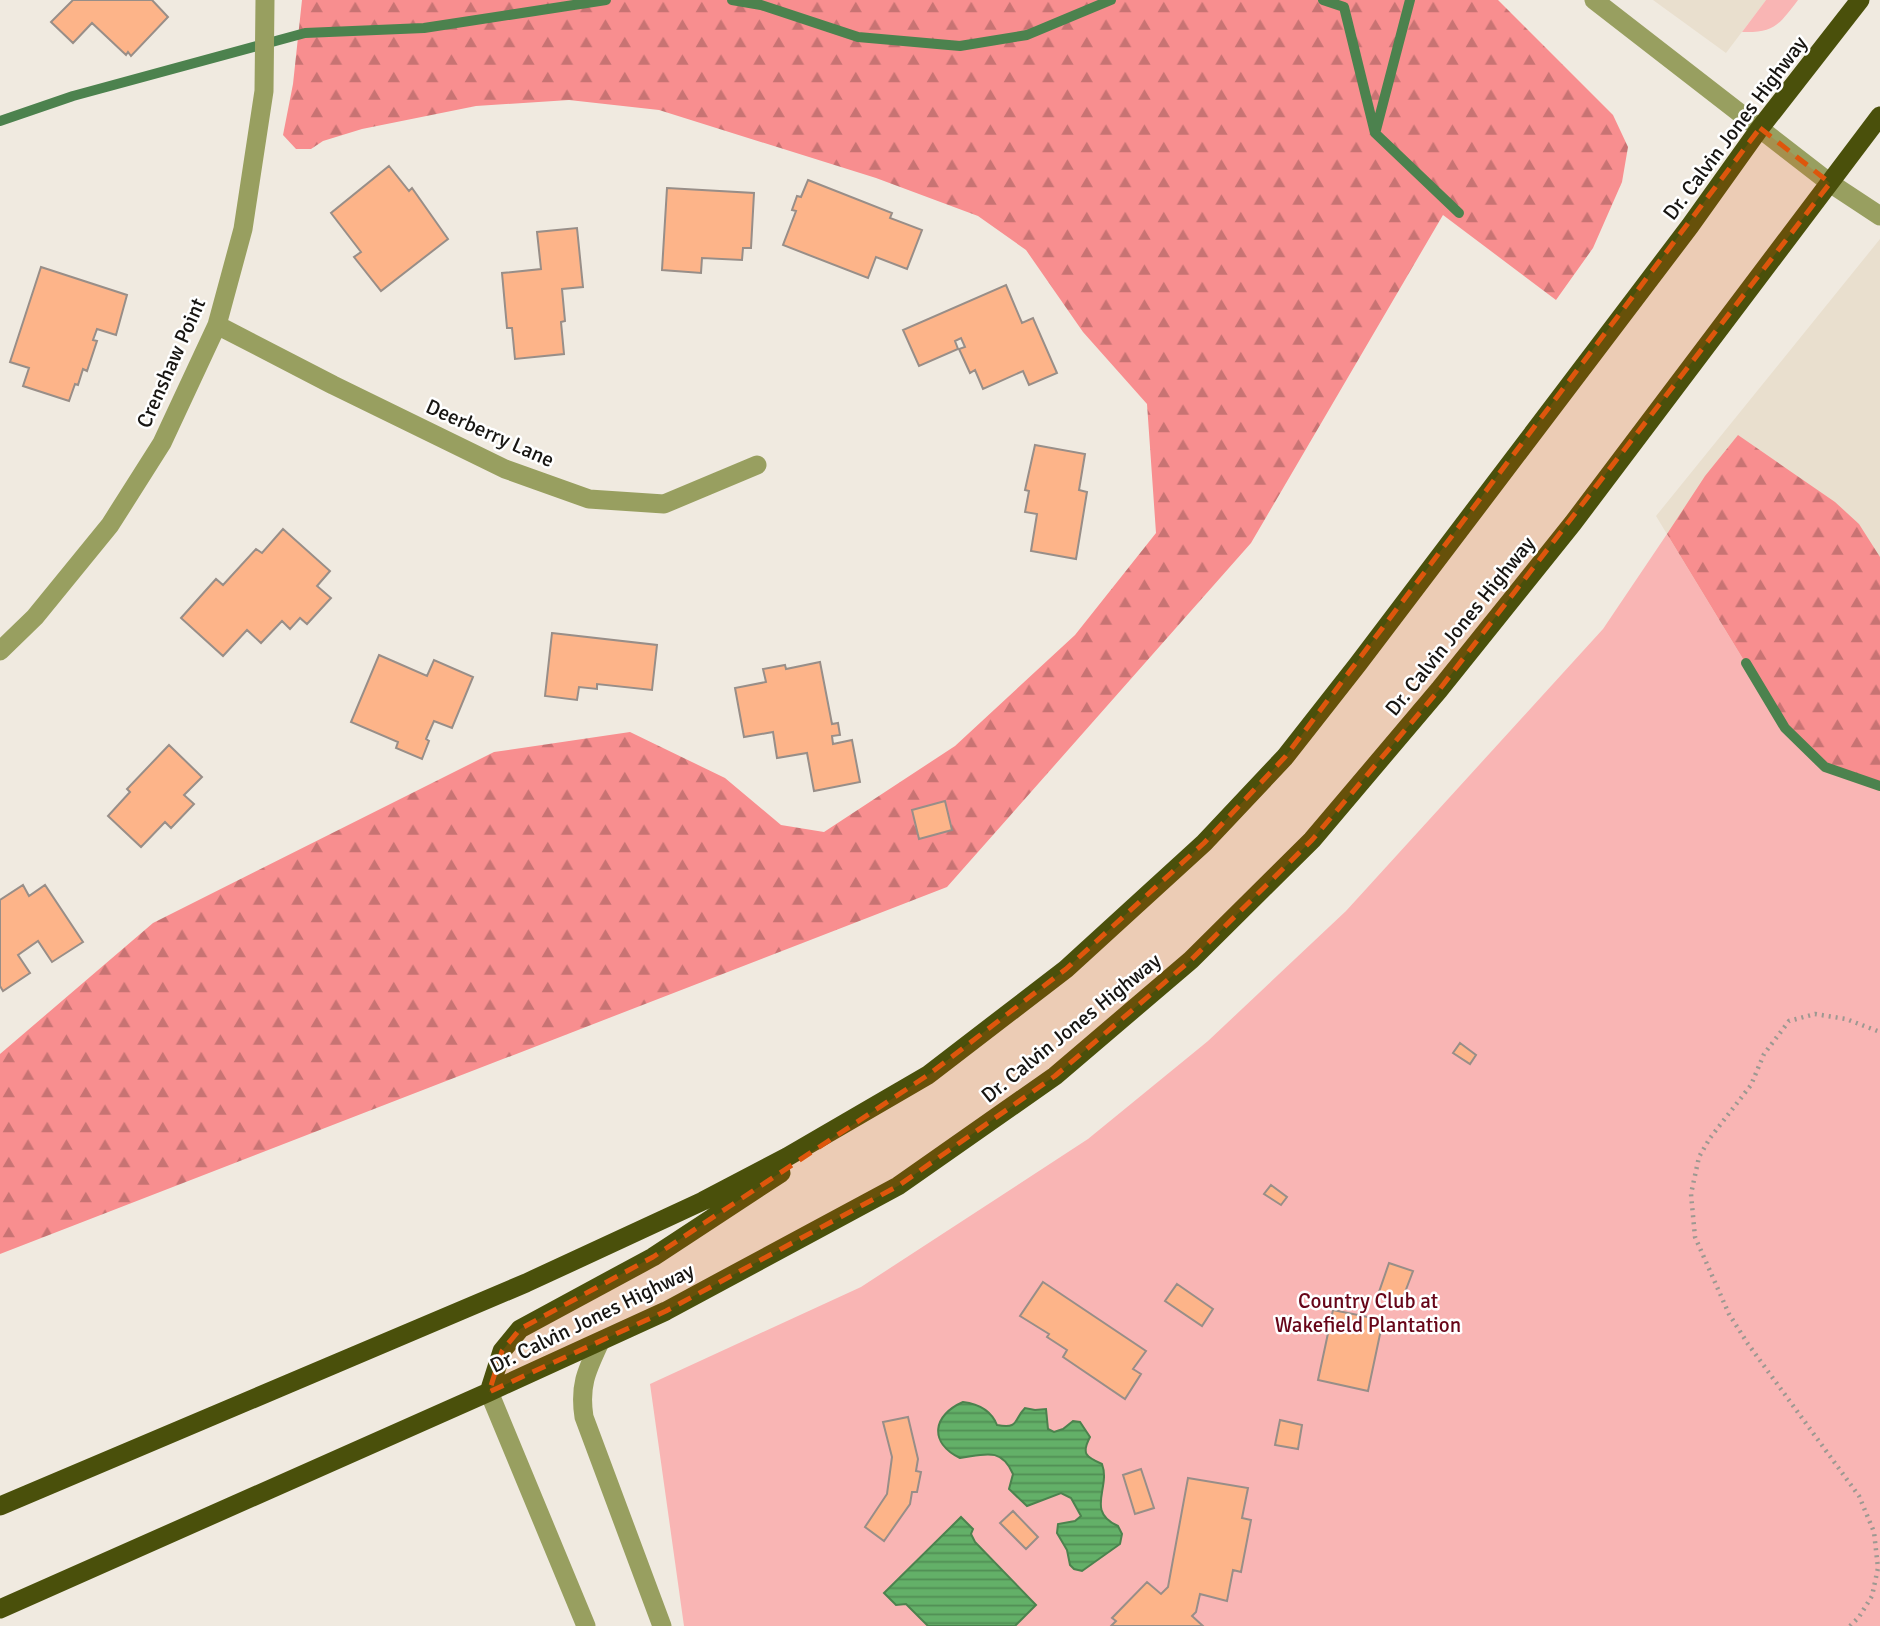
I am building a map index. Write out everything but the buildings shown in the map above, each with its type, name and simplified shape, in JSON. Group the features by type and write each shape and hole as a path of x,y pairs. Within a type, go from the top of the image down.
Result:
{"highway":[{"name":"Dr. Calvin Jones Highway","path":"0,1506 539,1277 704,1201 787,1157 928,1075 1066,969 1204,843 1285,757 1690,226 1760,128 1860,0"},
{"name":"Dr. Calvin Jones Highway","path":"0,1609 666,1311 898,1186 1055,1076 1191,960 1312,840 1439,690 1573,523 1880,116"},
{"path":"489,1392 502,1351 520,1329 653,1257 928,1075"}],"street":[{"name":"Crenshaw Point","path":"0,651 35,617 110,526 162,443 217,325 243,229 264,91 265,0"},
{"path":"1594,0 1830,183 1880,216"},
{"name":"Deerberry Lane","path":"217,325 505,469 589,499 664,505 757,465"},
{"path":"600,1342 584,1378 581,1397 584,1417 662,1626"},
{"path":"489,1392 586,1626"}],"path":[{"path":"1850,1626 1872,1596 1878,1568 1874,1532 1859,1496 1729,1314 1695,1237 1691,1194 1699,1157 1704,1148 1751,1085 1764,1054 1789,1021 1815,1014 1846,1019 1880,1032"}],"highlighted area":[{"path":"1760,128 1830,183 1439,690 1312,840 1191,960 1055,1076 898,1186 666,1311 489,1392 502,1351 520,1329 653,1257 928,1075 1066,969 1204,843 1285,757"}],"shaded area":[{"path":"1653,0 1766,0 1726,53"},
{"path":"1880,239 1880,786 1785,728 1656,516"},
{"path":"963,1402 984,1409 997,1425 1013,1425 1025,1408 1046,1409 1048,1429 1054,1432 1073,1421 1080,1422 1090,1437 1086,1447 1087,1454 1102,1464 1104,1482 1101,1506 1108,1520 1118,1526 1122,1534 1120,1544 1082,1571 1074,1569 1057,1533 1058,1524 1075,1521 1081,1516 1071,1498 1061,1493 1027,1506 1009,1489 1013,1474 1003,1459 991,1454 960,1458 943,1444 939,1437 940,1421 953,1407"},
{"path":"961,1517 973,1529 971,1534 975,1542 1036,1605 1015,1626 928,1626 906,1604 896,1605 884,1593"}],"green space":[{"path":"302,0 1498,0 1613,115 1628,147 1622,182 1593,248 1556,300 1443,215 1251,543 947,887 0,1254 0,1054 153,923 494,752 630,732 725,778 781,825 824,832 955,746 1075,635 1156,533 1147,404 1083,332 1026,250 978,216 876,178 659,110 569,100 476,106 362,129 323,141 311,149 296,149 283,135 293,84"},
{"path":"1766,0 1798,0 1775,26 1762,31 1742,32"},
{"path":"1738,435 1835,502 1859,524 1880,557 1880,786 1825,767 1785,728 1667,534 1705,476"},
{"name":"Country Club at Wakefield Plantation","path":"1667,534 1785,728 1868,783 1880,786 1880,1626 684,1626 650,1384 861,1287 1088,1139 1208,1041 1346,911 1603,629"}],"waterway":[{"path":"0,121 73,96 305,33 424,28 606,0"},
{"path":"732,0 761,5 858,37 960,46 1027,35 1111,0"},
{"path":"1323,0 1344,7 1375,133 1459,213"},
{"path":"1376,130 1410,0"},
{"path":"1746,663 1785,728 1825,767 1880,786"}]}
